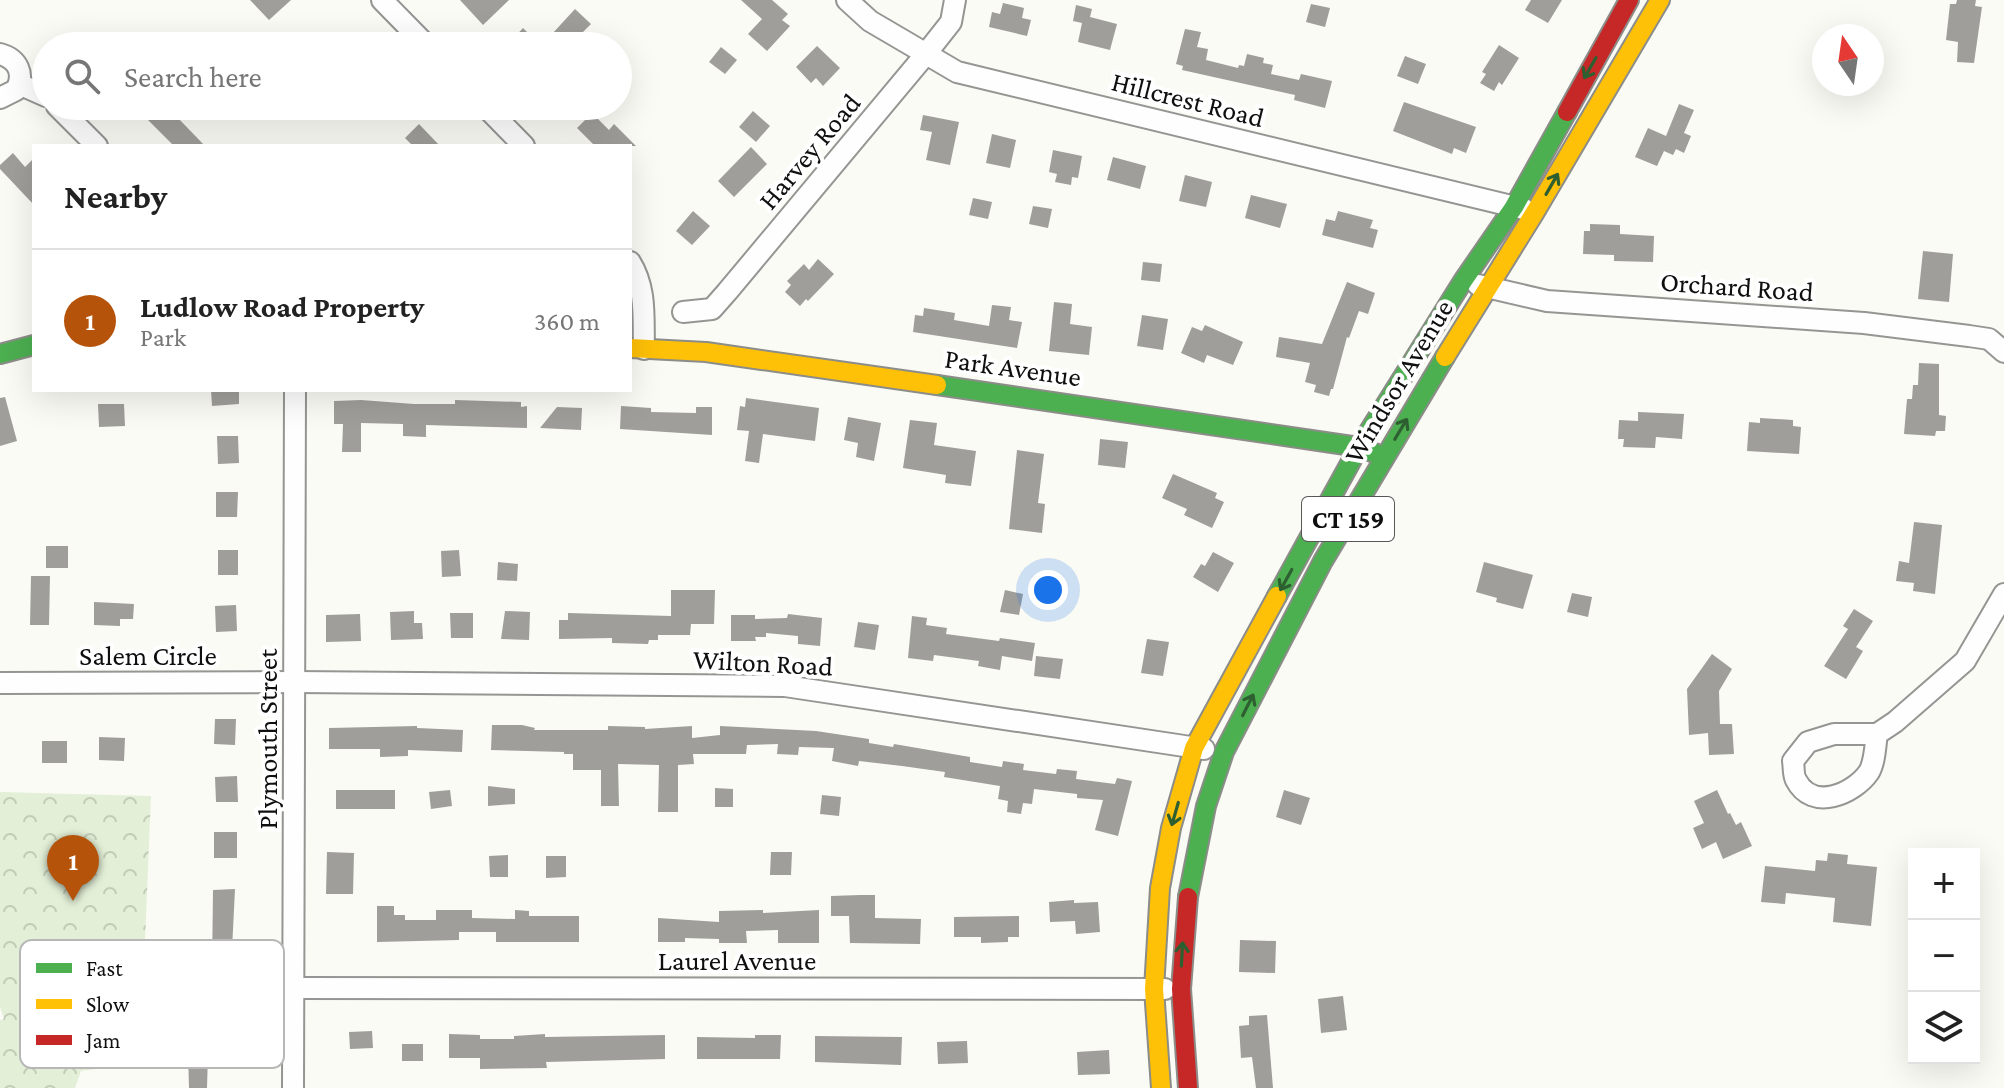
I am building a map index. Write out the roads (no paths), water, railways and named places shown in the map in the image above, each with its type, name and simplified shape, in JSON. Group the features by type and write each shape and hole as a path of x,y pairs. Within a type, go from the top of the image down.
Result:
{"main road":[{"name":"Windsor Avenue","path":"1161,1088 1154,989 1160,888 1171,828 1194,748 1359,447 1463,281 1514,207 1629,0"},
{"name":"Windsor Avenue","path":"1188,1088 1181,989 1186,908 1206,806 1224,752 1323,561 1660,0"},
{"path":"0,354 32,346"},
{"name":"Park Avenue","path":"637,348 776,361 1359,447 1385,457"}],"street":[{"path":"382,0 413,32"},
{"name":"Hillcrest Road","path":"847,0 870,21 957,72 1535,212"},
{"name":"Harvey Road","path":"683,312 712,309 951,22 955,0"},
{"path":"0,54 16,63 21,77 10,95 0,98"},
{"path":"19,84 32,90"},
{"path":"71,120 95,144"},
{"path":"499,120 522,144"},
{"path":"632,265 643,295 637,348"},
{"name":"Orchard Road","path":"1463,281 1547,301 1879,324 1989,339 2004,352"},
{"name":"Plymouth Street","path":"293,1088 295,392"},
{"path":"1877,734 1965,661 2004,594"},
{"name":"Salem Circle","path":"0,683 295,682"},
{"name":"Wilton Road","path":"295,682 785,686 1224,752"},
{"name":"Laurel Avenue","path":"294,988 1181,989"}],"place":[{"name":"Ludlow Road Property","path":"73,901"}]}
